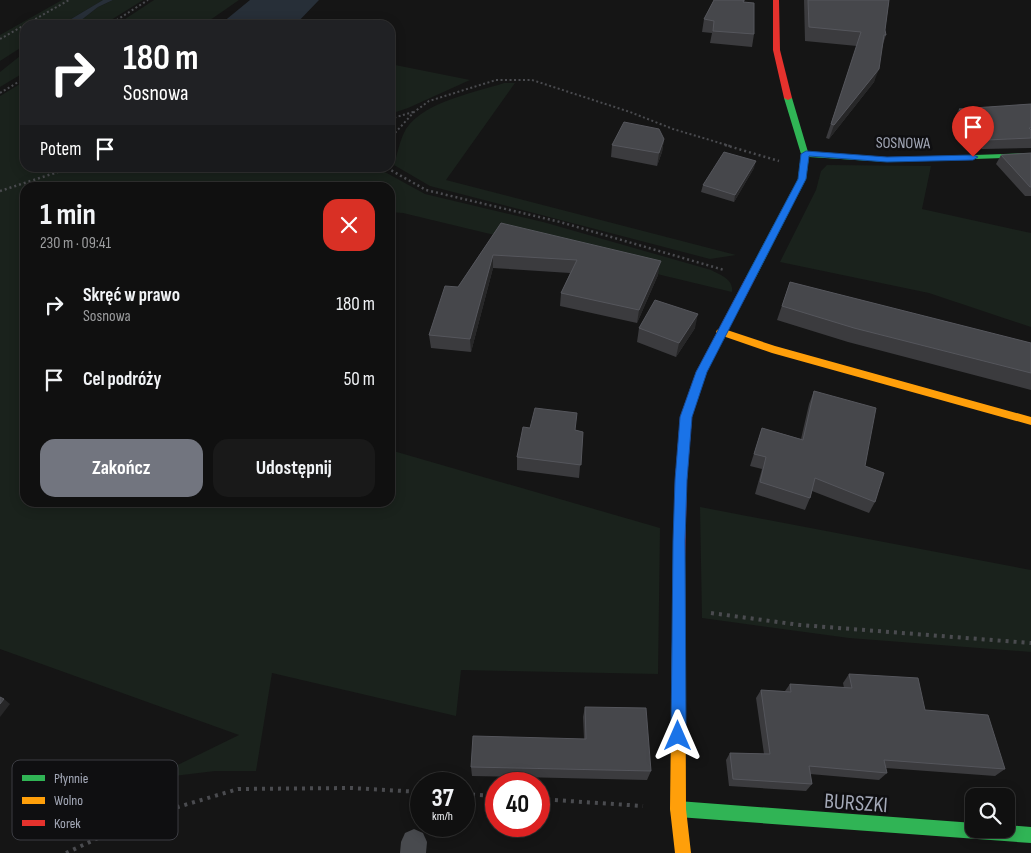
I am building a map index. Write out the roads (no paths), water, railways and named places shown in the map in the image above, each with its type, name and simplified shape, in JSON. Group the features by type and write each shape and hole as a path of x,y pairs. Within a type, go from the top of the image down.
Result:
{"street":[{"path":"683,853 678,809 679,608 681,480 686,417 701,372 802,179 806,154 778,64 774,28 776,0"},
{"name":"SOSNOWA","path":"806,154 887,160 1031,155"},
{"path":"721,332 772,349 1031,422"},
{"name":"BURSZKI","path":"678,809 1031,835"}]}
